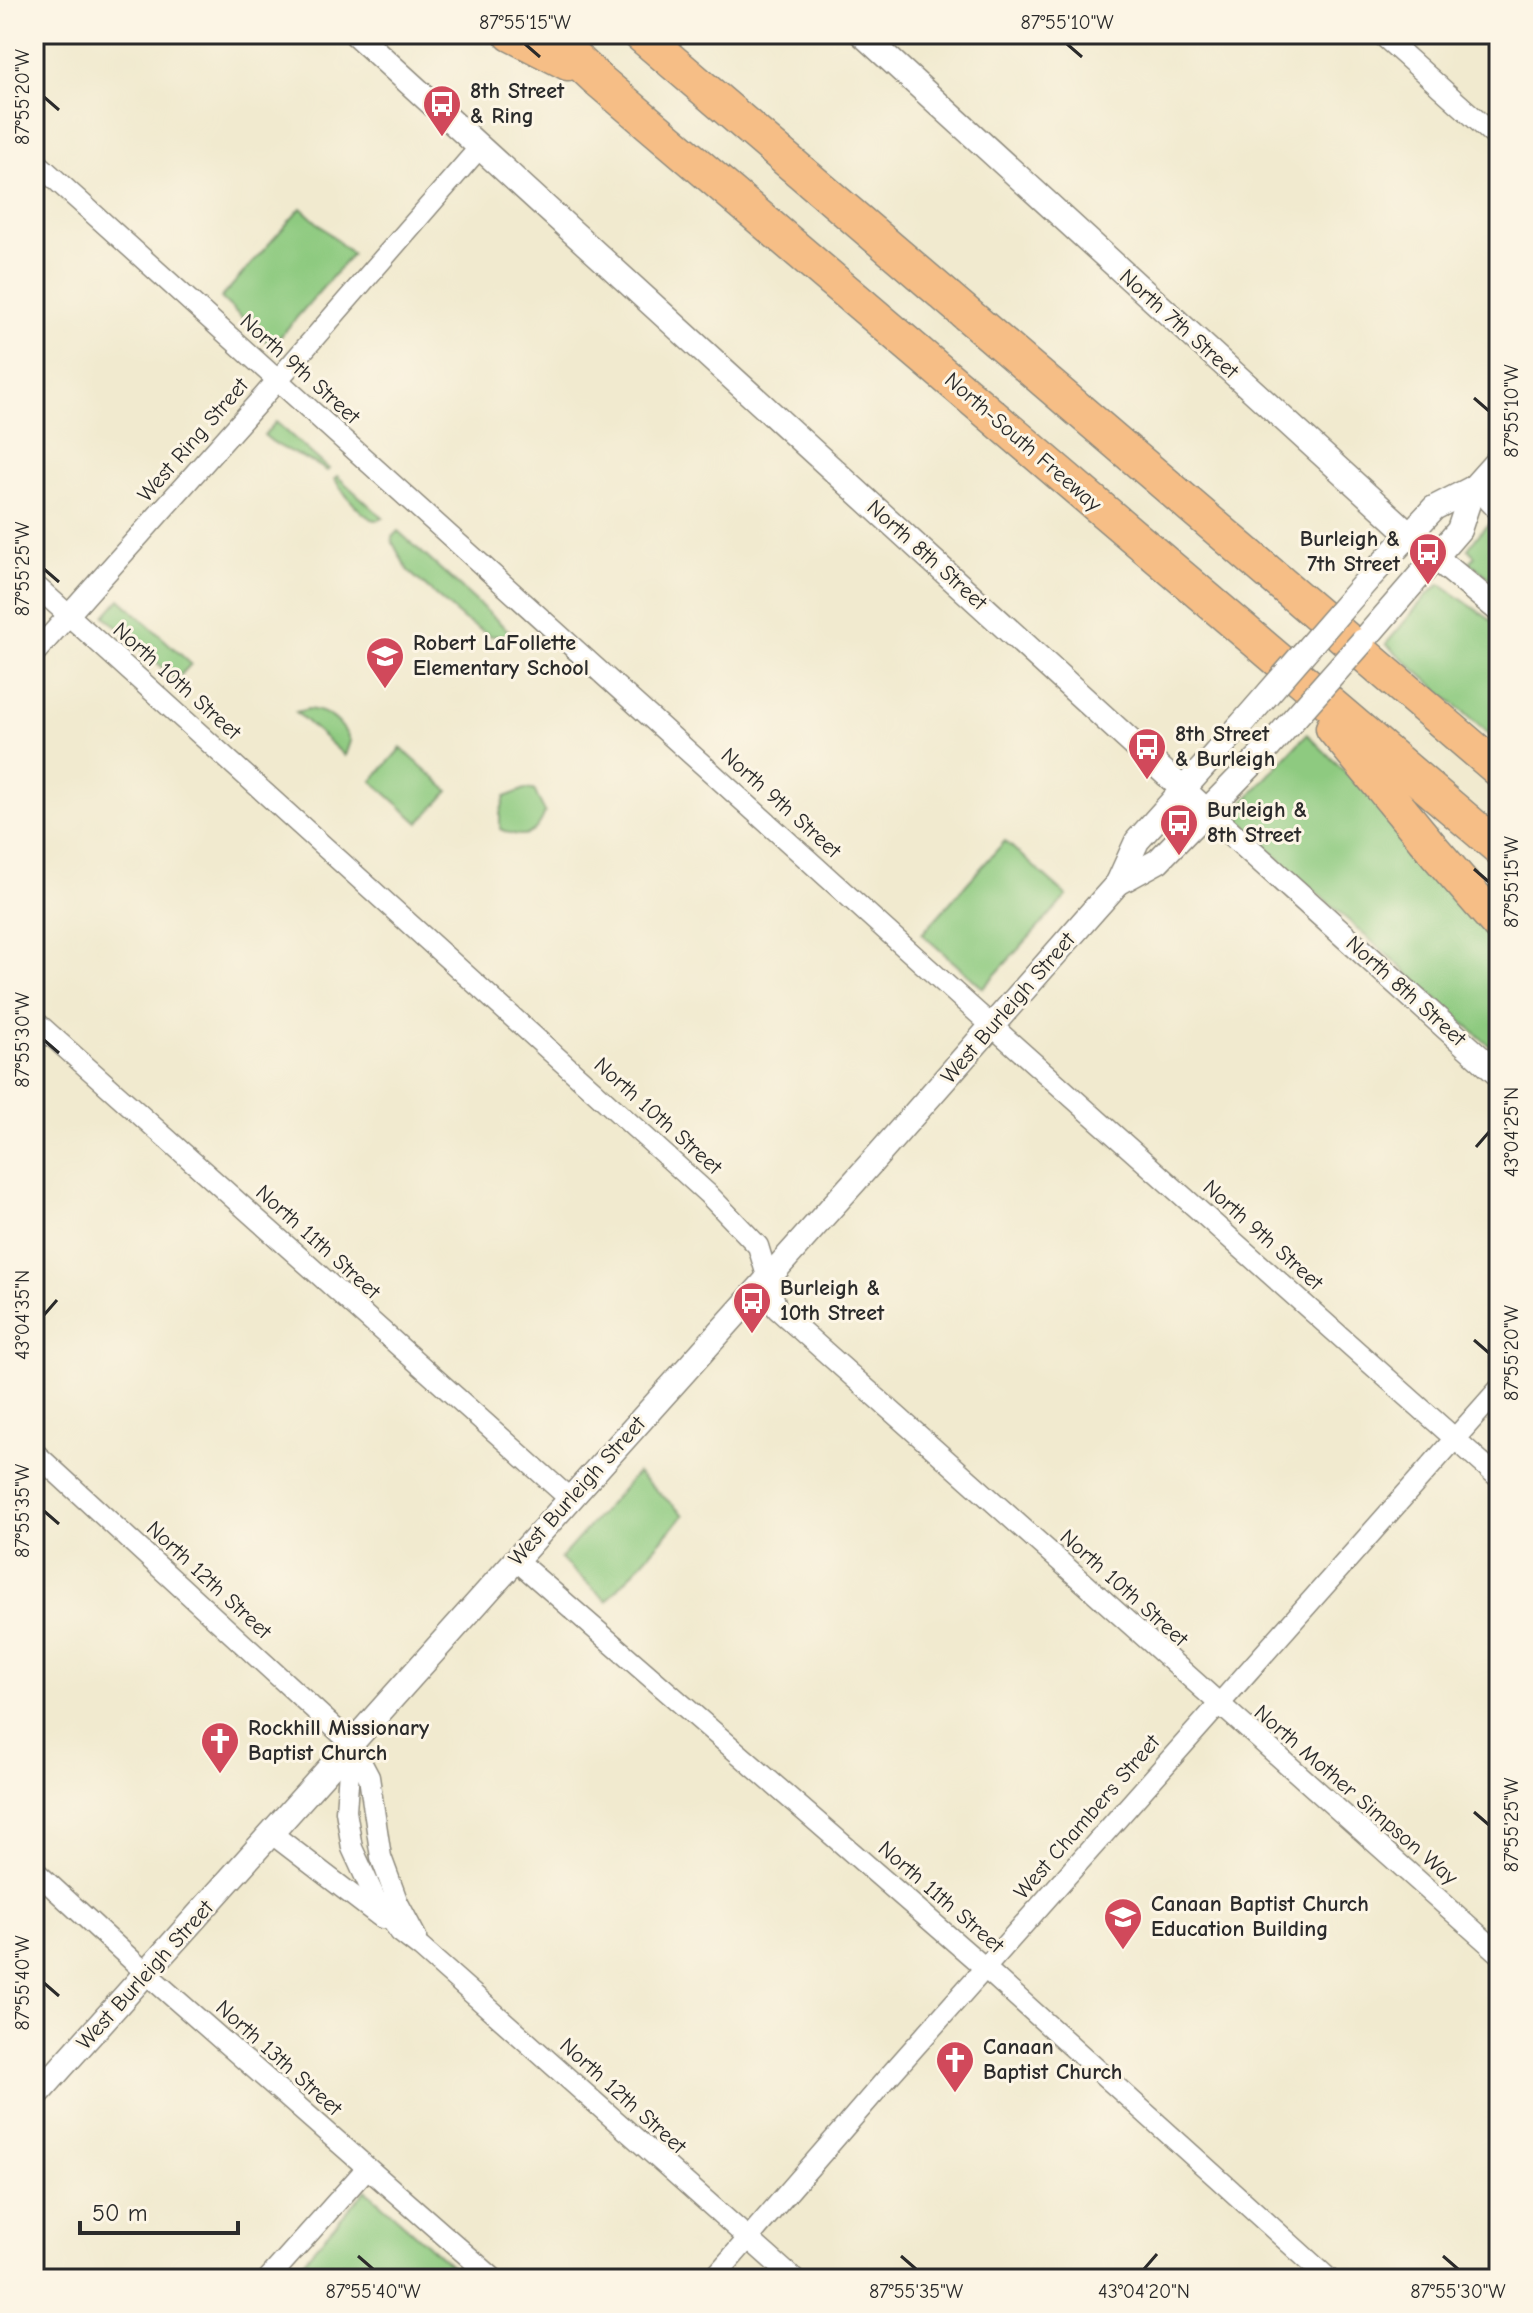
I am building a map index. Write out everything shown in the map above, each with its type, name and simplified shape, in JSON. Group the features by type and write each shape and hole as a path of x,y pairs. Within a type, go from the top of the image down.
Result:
{"highway":[{"path":"511,34 596,78"},
{"name":"North-South Freeway","path":"549,34 596,78 1499,848"},
{"path":"640,34 1499,770"},
{"path":"1277,659 1499,925"}],"street":[{"name":"North 8th Street","path":"356,34 1499,1075"},
{"name":"North 7th Street","path":"862,34 1436,558 1499,610"},
{"path":"1381,34 1499,140"},
{"name":"West Ring Street","path":"34,654 480,147"},
{"name":"North 9th Street","path":"34,160 992,1026 1499,1478"},
{"name":"West Burleigh Street","path":"34,2098 1118,883 1137,841 1409,533 1434,508 1474,487 1499,459"},
{"name":"West Burleigh Street","path":"1118,883 1158,861 1268,748 1459,530 1474,487"},
{"path":"1474,487 1499,512"},
{"name":"North 10th Street","path":"34,584 708,1194 758,1246 777,1309 1218,1704"},
{"name":"North 11th Street","path":"34,1020 570,1499"},
{"name":"West Chambers Street","path":"713,2279 1499,1389"},
{"name":"North 12th Street","path":"34,1452 351,1743 369,1777 381,1857 398,1903 421,1948"},
{"name":"North 11th Street","path":"516,1560 985,1968 1329,2279"},
{"name":"North Mother Simpson Way","path":"1218,1704 1499,1953"},
{"name":"North 12th Street","path":"351,1743 346,1811 352,1848 375,1898 400,1932 794,2279"},
{"path":"271,1833 400,1932"},
{"name":"North 13th Street","path":"34,1870 147,1974 494,2279"},
{"path":"268,2279 367,2168"}],"green space":[{"path":"301,208 352,254 272,346 221,298"},
{"path":"276,422 329,469 327,471 264,435"},
{"path":"337,476 383,518 372,519 360,510 338,484"},
{"path":"1493,522 1499,528 1499,586 1470,562 1475,556 1468,549 1483,529"},
{"path":"398,531 510,632 508,635 491,636 464,620 408,571 393,543 392,537"},
{"path":"1440,584 1499,626 1499,743 1386,644"},
{"path":"120,599 191,664 176,680 105,616"},
{"path":"308,709 328,715 343,728 350,741 345,756 296,712"},
{"path":"1307,734 1396,822 1499,942 1499,1054 1235,820 1240,815 1241,805"},
{"path":"401,748 449,791 419,823 372,781"},
{"path":"525,789 534,790 545,812 537,827 522,835 500,829 505,797"},
{"path":"1005,841 1067,896 983,988 922,934"},
{"path":"637,1473 684,1515 607,1601 560,1559"},
{"path":"366,2190 466,2279 287,2279"}],"place":[{"name":"8th Street & Ring","path":"442,138"},
{"name":"Burleigh & 7th Street","path":"1428,586"},
{"name":"Robert LaFollette Elementary School","path":"385,690"},
{"name":"8th Street & Burleigh","path":"1147,781"},
{"name":"Burleigh & 8th Street","path":"1179,857"},
{"name":"Burleigh & 10th Street","path":"752,1335"},
{"name":"Rockhill Missionary Baptist Church","path":"220,1775"},
{"name":"Canaan Baptist Church Education Building","path":"1123,1951"},
{"name":"Canaan Baptist Church","path":"955,2094"}]}
